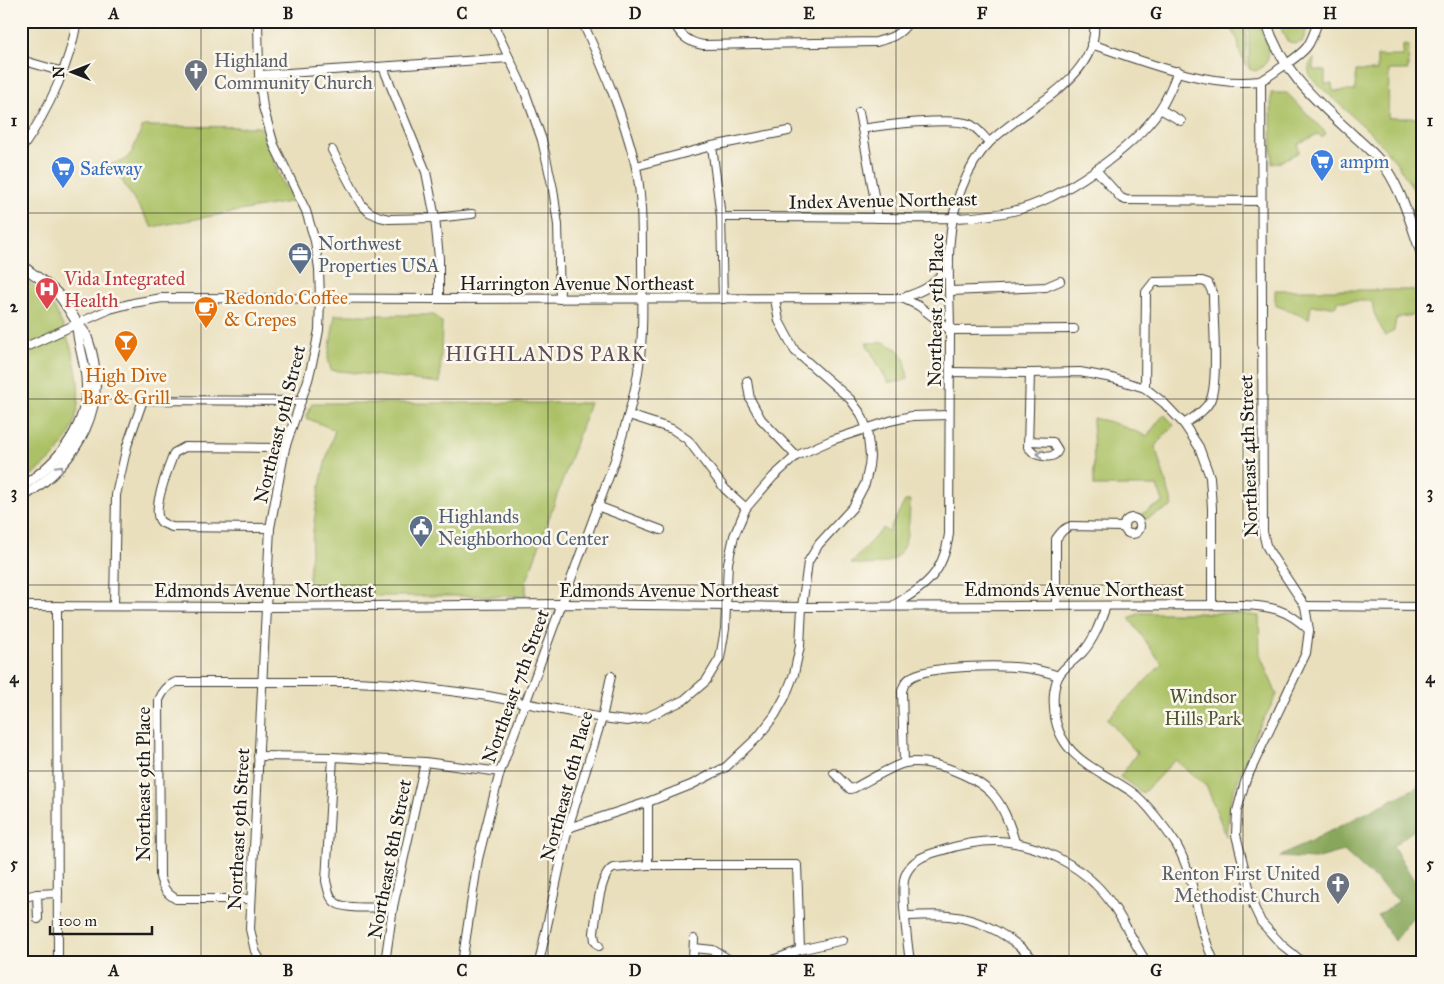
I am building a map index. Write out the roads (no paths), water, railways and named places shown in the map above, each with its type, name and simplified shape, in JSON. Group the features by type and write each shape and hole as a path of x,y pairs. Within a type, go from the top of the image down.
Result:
{"main road":[{"path":"1266,21 1274,44 1306,91 1370,151 1386,170 1401,196 1423,258"},
{"path":"21,264 57,293 77,324 87,334 95,376 93,405 77,447 67,460 43,483 21,498"},
{"path":"77,324 77,337 88,391 87,410 90,416"},
{"path":"21,487 38,476 50,465 69,442 82,413 86,386"}],"street":[{"path":"22,148 39,122 63,72 77,21"},
{"name":"Northeast 9th Street","path":"258,21 259,75 263,107 274,145 306,211 315,241 319,269 320,299 319,330 315,351 285,448 270,528 251,899 252,941 262,963"},
{"path":"492,21 525,92 542,140 553,189 558,225 560,299"},
{"name":"Northeast 7th Street","path":"462,963 478,858 500,772 615,460 629,415 639,364 642,337 642,238 636,166 605,69 582,21"},
{"path":"673,21 680,35 692,43 703,45 876,42 891,38 904,30 909,21"},
{"name":"Northeast 5th Place","path":"892,606 920,590 932,577 946,552 949,534 949,265 953,218 962,188 973,165 990,142 1073,77 1085,61 1091,44 1094,21"},
{"path":"1091,44 1178,71 1213,79 1261,81 1308,47 1318,21"},
{"path":"259,75 508,58"},
{"path":"21,60 63,72"},
{"path":"383,68 426,172 435,218 439,299"},
{"name":"Index Avenue Northeast","path":"722,217 953,218 1014,211 1051,198 1096,170 1131,141 1160,109 1178,71"},
{"name":"Northeast 4th Street","path":"1261,81 1263,532 1266,545 1272,556 1305,606 1309,630 1306,652 1245,782 1236,810 1236,835 1254,907 1261,922 1282,945 1304,963"},
{"path":"1160,109 1181,121"},
{"path":"859,112 878,218"},
{"path":"862,129 882,125 954,121 966,123 974,127 990,142"},
{"path":"636,166 712,146 788,131"},
{"path":"712,146 722,217 723,299"},
{"path":"332,150 358,198 369,212 389,220 472,214"},
{"path":"1096,170 1121,198 1126,200 1261,201"},
{"name":"Harrington Avenue Northeast","path":"21,349 110,309 162,298 902,298 922,292 949,265"},
{"path":"950,291 1046,287 1060,281"},
{"path":"1145,388 1146,292 1154,282 1202,281 1208,283 1213,294 1214,387 1210,402 1184,424"},
{"name":"Harrington Avenue Northeast","path":"902,298 919,306 950,330"},
{"path":"568,828 648,802 692,785 726,767 758,737 775,715 785,697 794,674 800,646 802,607 808,562 819,544 853,507 864,484 869,466 867,429 861,414 850,399 795,351 779,320 775,299"},
{"path":"950,330 1074,329"},
{"path":"950,372 1080,372 1112,378 1145,388 1164,403 1184,424 1199,447 1210,477 1212,495 1212,605"},
{"path":"1028,441 1030,373"},
{"path":"747,380 750,400 761,419 796,456"},
{"path":"114,606 116,495 127,446 143,400 301,401"},
{"path":"629,415 672,429 688,440 725,489 746,508"},
{"name":"Northeast 9th Place","path":"251,899 176,899 168,894 163,887 160,877 159,700 163,691 169,686 176,682 354,682 397,684 525,703 602,718 627,721 645,718 684,700 706,681 720,658 726,629 728,564 734,536 746,508 773,477 796,456 832,440 890,421 912,416 949,415"},
{"path":"270,528 172,527 162,522 159,518 157,513 159,500 174,453 185,447 285,448"},
{"path":"597,506 661,530"},
{"path":"1056,606 1056,539 1064,528 1072,526 1123,527"},
{"name":"Edmonds Avenue Northeast","path":"21,606 267,607 524,606 562,604 802,607 1248,605 1279,609 1297,619 1309,630"},
{"path":"57,606 58,963"},
{"path":"1106,606 1092,640 1082,653 1058,676 1053,697 1054,721 1069,749 1085,764 1133,793 1159,821 1176,844 1188,870 1199,918 1215,963"},
{"path":"1305,606 1423,607"},
{"path":"904,763 902,691 905,683 916,675 958,667 984,666 1023,667 1058,676"},
{"name":"Northeast 6th Place","path":"539,963 568,828 602,718 611,676"},
{"path":"258,756 333,756 425,762 500,772"},
{"path":"333,756 326,881 328,890 337,904 345,906 393,907"},
{"name":"Northeast 8th Street","path":"386,963 393,907 425,762"},
{"path":"834,772 850,789 904,763 925,762 965,775 985,786 1004,810 1015,842"},
{"path":"648,802 648,865"},
{"path":"910,963 904,882 905,875 909,869 920,857 958,845 1015,842 1042,851 1070,864 1095,884 1118,912 1135,945 1147,963"},
{"path":"599,946 594,934 603,879 608,870 618,867 648,865 797,865 800,950"},
{"path":"21,898 37,894 58,893"},
{"path":"37,894 38,919"},
{"path":"906,916 947,915 970,920 986,926 1015,942 1037,963"},
{"path":"693,959 694,939"},
{"path":"765,963 800,950 843,940"},
{"path":"694,948 713,950 736,963"}],"place":[{"name":"Highland Community Church","path":"196,92"},
{"name":"ampm","path":"1322,182"},
{"name":"Safeway","path":"63,189"},
{"name":"Northwest Properties USA","path":"300,275"},
{"name":"Vida Integrated Health","path":"47,310"},
{"name":"Redondo Coffee & Crepes","path":"206,329"},
{"name":"High Dive Bar & Grill","path":"126,363"},
{"name":"Highlands Neighborhood Center","path":"421,548"},
{"name":"Renton First United Methodist Church","path":"1338,905"}],"district":[{"name":"HIGHLANDS PARK","path":"546,354"}],"park label":[{"name":"Windsor Hills Park","path":"1203,707"}]}
